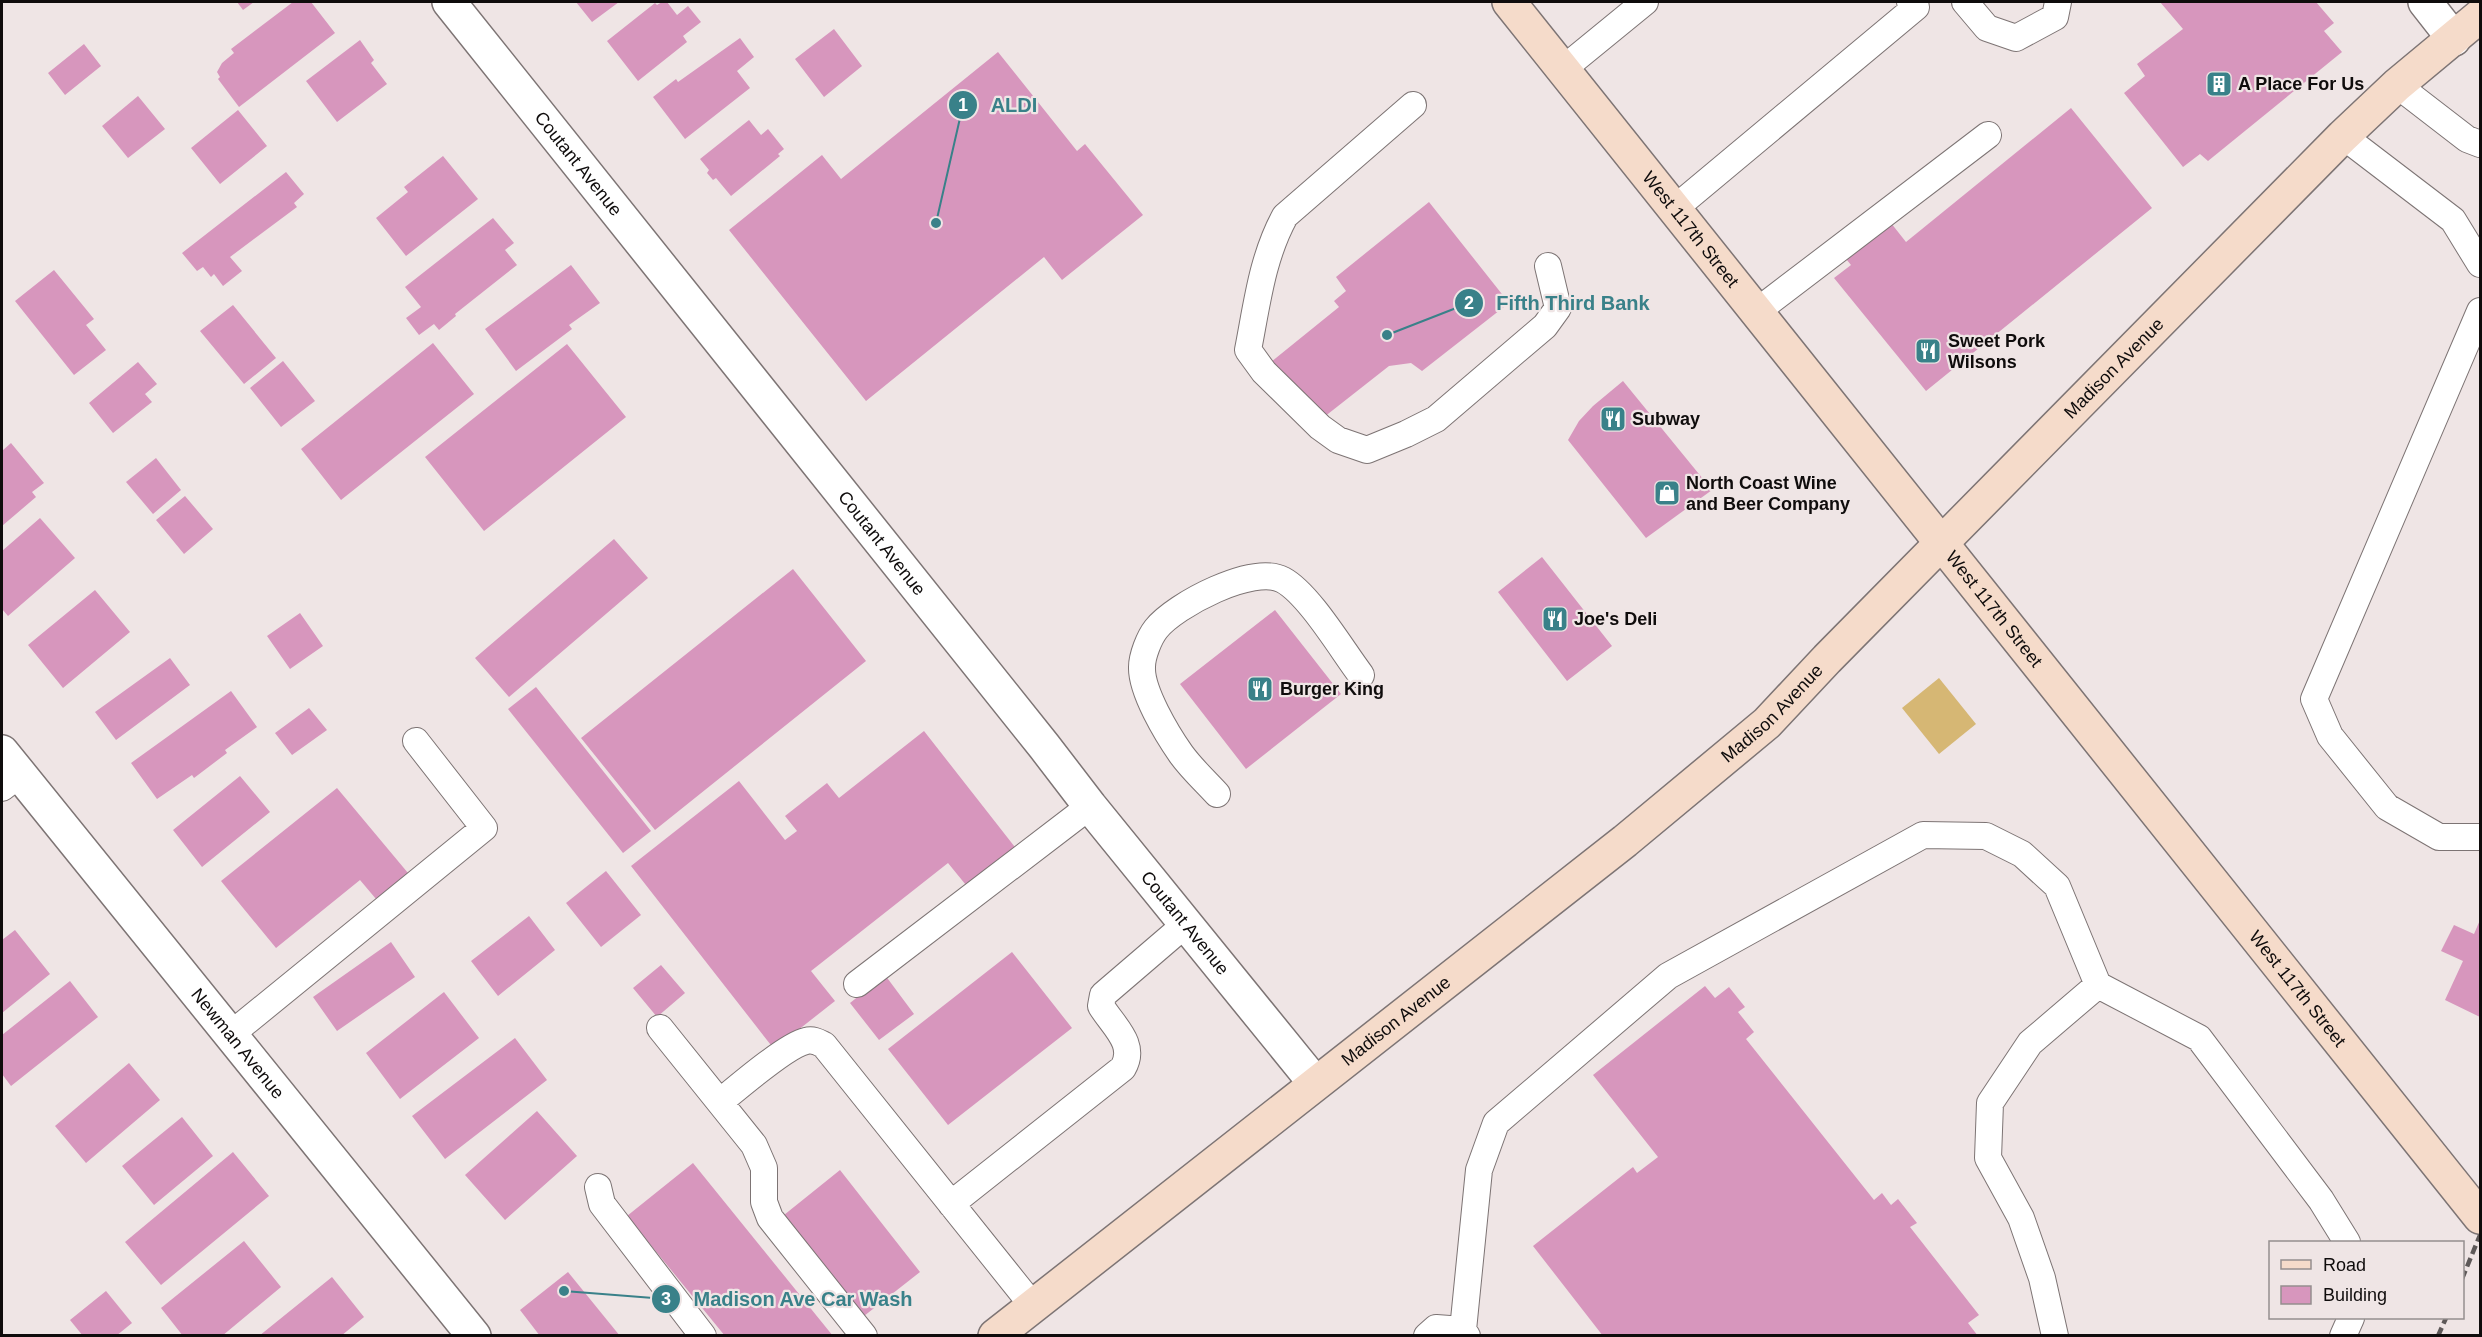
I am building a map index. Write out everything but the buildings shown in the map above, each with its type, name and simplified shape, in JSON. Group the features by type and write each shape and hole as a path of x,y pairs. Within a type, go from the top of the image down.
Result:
{"main road":[{"name":"West 117th Street","path":"1509,2 2481,1217"},
{"name":"Madison Avenue","path":"995,1335 1625,841 1767,723 1941,543 2343,136 2397,85 2481,16"}],"street":[{"name":"Coutant Avenue","path":"449,2 1090,806 1315,1083"},
{"path":"2425,2 2454,39"},
{"name":"Newman Avenue","path":"8,772 230,1035 464,1332"}],"lane":[{"path":"1563,69 1645,2"},
{"path":"1674,209 1916,7 1910,2"},
{"path":"1965,2 1987,28 2016,38 2055,17 2058,2"},
{"path":"2397,85 2467,139 2481,144"},
{"path":"1413,105 1285,216 1272,239 1265,262 1248,350 1264,372 1320,427 1338,440 1367,450 1436,419 1545,326 1558,308 1548,266"},
{"path":"1756,312 1988,135"},
{"path":"2343,136 2453,220 2481,264"},
{"path":"2481,311 2314,699 2330,736 2387,807 2439,837 2481,837"},
{"path":"1217,795 1181,754 1144,688 1141,665 1148,644 1157,629 1177,611 1203,596 1239,581 1258,576 1282,580 1304,598 1361,675"},
{"path":"230,1035 484,828 416,741"},
{"path":"857,984 1090,806"},
{"path":"1427,1335 1436,1328 1465,1333 1479,1170 1497,1123 1668,976 1923,835 1986,836 2022,854 2057,886 2097,985 2199,1038 2321,1200 2347,1241"},
{"path":"951,1204 1123,1068 1128,1060 1128,1047 1101,1005 1103,995 1187,923"},
{"path":"2055,1335 2043,1278 2021,1218 1988,1158 1990,1103 2030,1043 2097,985"},
{"path":"660,1028 754,1145 764,1168 764,1202 770,1218 864,1335"},
{"path":"720,1102 795,1046 805,1041 816,1041 824,1045 1033,1306"},
{"path":"598,1187 602,1204 703,1335"},
{"path":"2343,1335 2350,1319"}],"shaded area":[{"path":"1939,678 1976,724 1939,754 1902,708"}],"railway":[{"path":"2464,1274 2480,1235"},
{"path":"2438,1336 2446,1319"}],"place":[{"name":"A Place For Us","path":"2219,84"},
{"name":"ALDI","path":"936,223"},
{"name":"Fifth Third Bank","path":"1387,335"},
{"name":"Sweet Pork Wilsons","path":"1928,351"},
{"name":"Subway","path":"1613,419"},
{"name":"North Coast Wine and Beer Company","path":"1667,493"},
{"name":"Joe's Deli","path":"1555,619"},
{"name":"Burger King","path":"1260,689"},
{"name":"Madison Ave Car Wash","path":"564,1291"}]}
